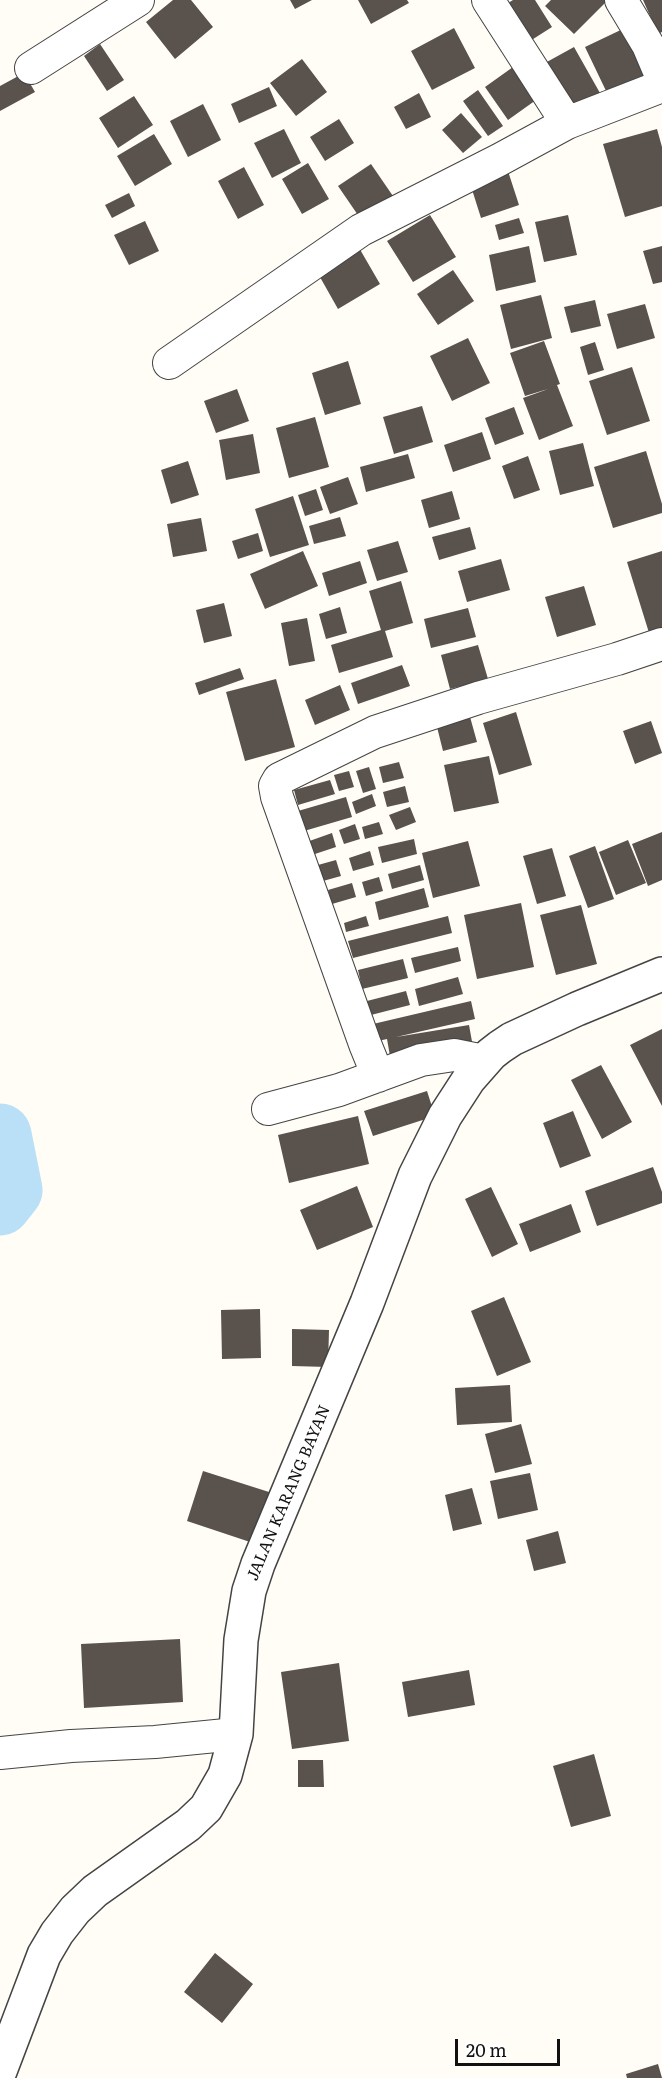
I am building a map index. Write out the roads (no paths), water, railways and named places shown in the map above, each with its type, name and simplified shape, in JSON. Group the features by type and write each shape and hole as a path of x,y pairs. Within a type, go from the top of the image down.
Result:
{"street":[{"path":"31,68 138,0"},
{"path":"488,0 567,123"},
{"path":"621,0 648,45 662,78"},
{"path":"169,363 361,230 492,164 567,123 662,86"},
{"path":"378,1076 364,1044 277,797 275,786 279,779 375,732 478,698 571,673 662,644"},
{"name":"JALAN KARANG BAYAN","path":"0,2071 44,1954 57,1933 75,1910 95,1891 188,1825 206,1808 225,1775 236,1734 241,1640 249,1591 258,1564 346,1357 415,1176 458,1094 484,1061 512,1039 662,974"},
{"path":"268,1109 339,1090 421,1060 454,1055 484,1061"},
{"path":"0,1753 236,1734"}],"waterway":[{"path":"0,1135 11,1190 0,1204"}]}
